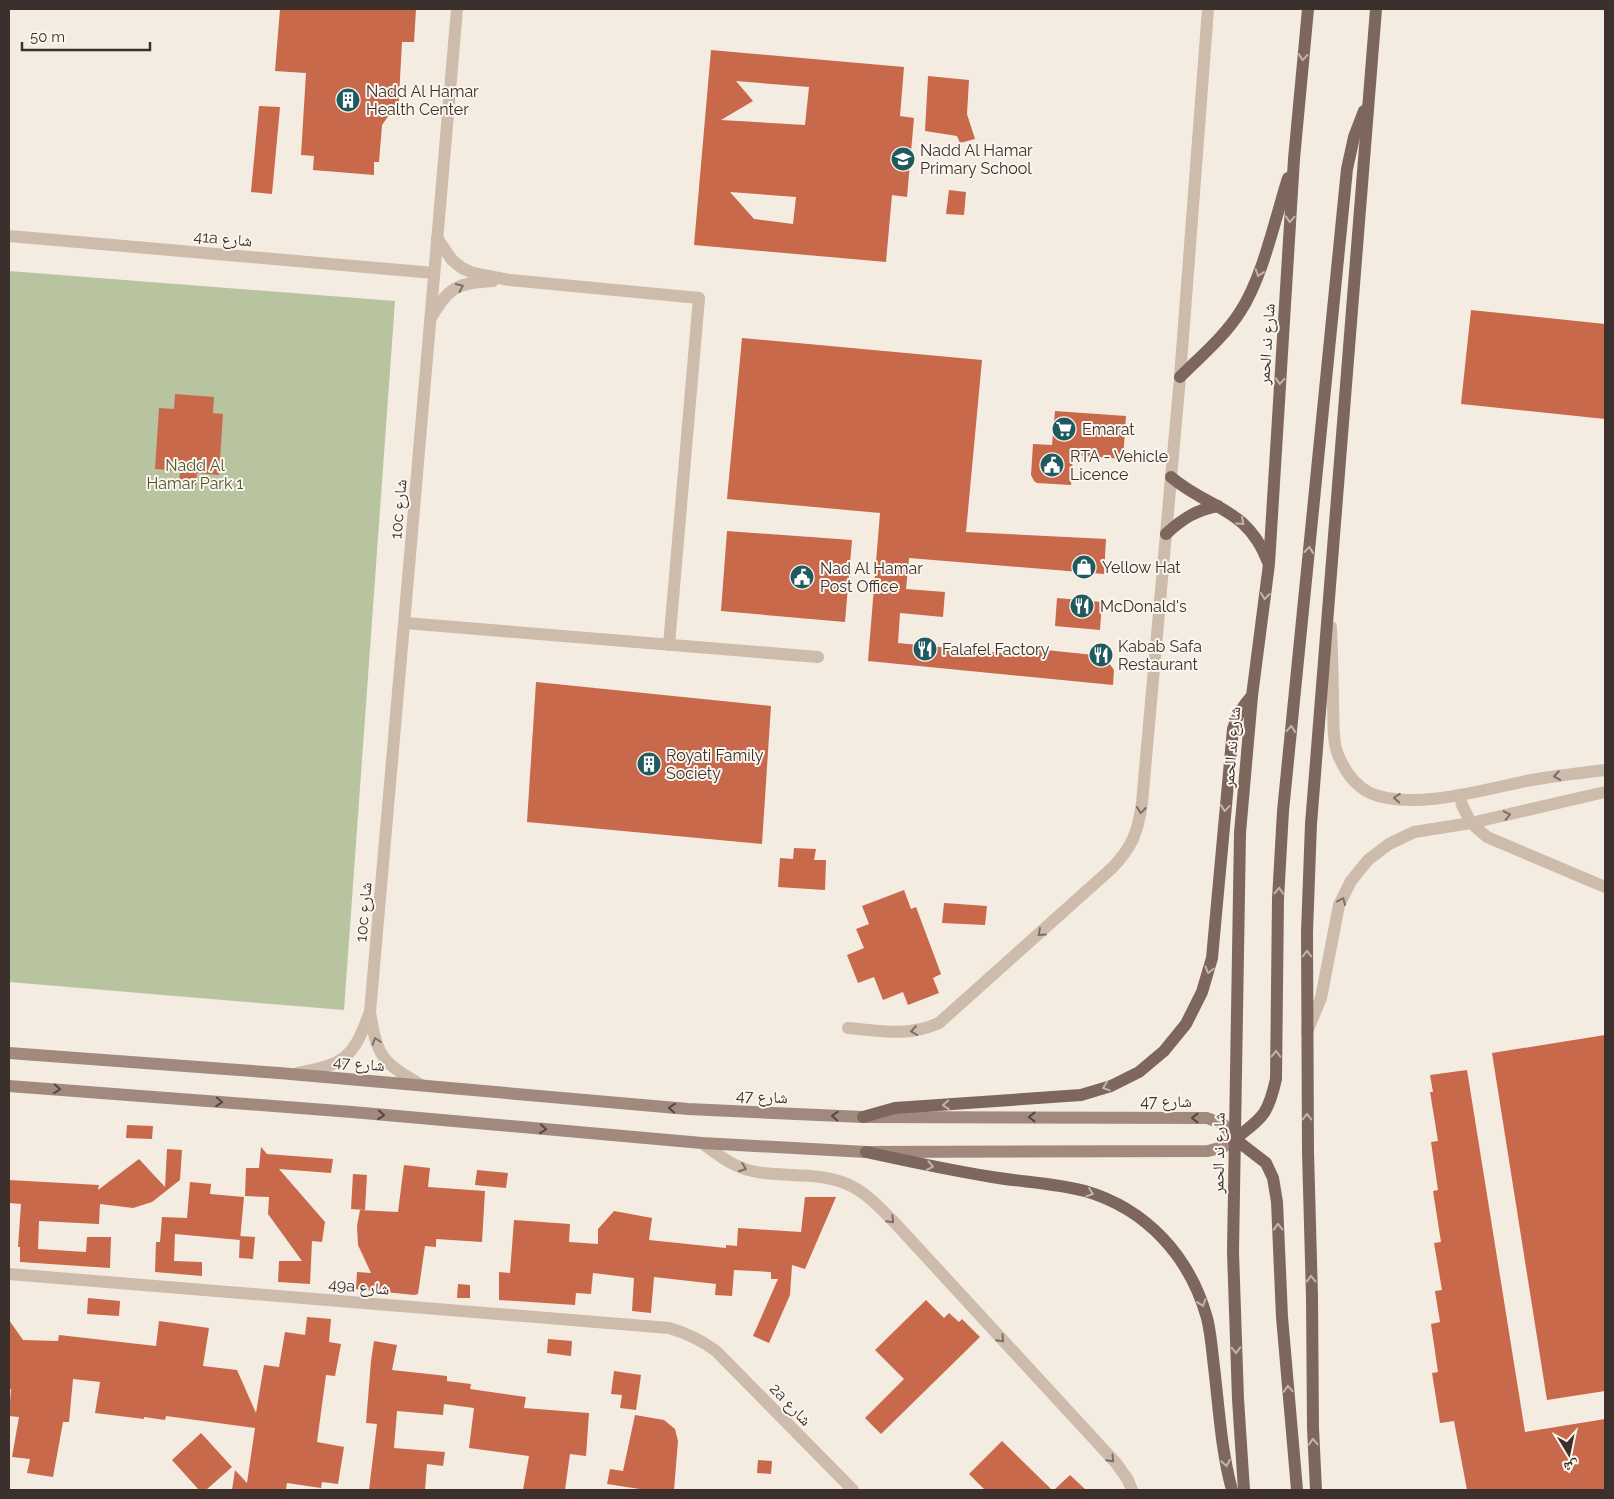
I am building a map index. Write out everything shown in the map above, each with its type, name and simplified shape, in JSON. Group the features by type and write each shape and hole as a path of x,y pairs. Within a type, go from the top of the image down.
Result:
{"main road":[{"name":"شارع ند الحمر","path":"1244,1490 1235,1325 1235,1139 1240,833 1252,696 1269,564 1294,159 1308,9"},
{"path":"1316,1490 1313,1428 1307,1032 1311,824 1376,9"},
{"path":"1297,1490 1283,1326 1276,1194 1273,1178 1266,1162 1235,1139 1264,1115 1272,1100 1276,1079 1278,899 1283,811 1348,169 1354,137 1369,97"},
{"path":"1180,377 1217,342 1230,327 1246,302 1258,275 1294,159"},
{"path":"1171,477 1193,494 1232,514 1250,530 1263,549 1269,564"},
{"path":"1166,534 1190,515 1203,508 1218,506"},
{"path":"863,1117 894,1108 1080,1095 1111,1086 1132,1075 1164,1052 1186,1024 1202,992 1212,958 1233,729 1236,716 1252,696"},
{"path":"866,1152 961,1172 1085,1191 1127,1209 1156,1231 1171,1246 1187,1269 1202,1301 1208,1321 1225,1459 1232,1490"}],"street":[{"name":"10c شارع","path":"421,1085 391,1066 382,1055 376,1043 370,1012 457,9"},
{"path":"848,1028 910,1032 925,1030 939,1023 952,1014 1124,856 1134,840 1140,821 1146,762 1180,377 1208,9"},
{"name":"41a شارع","path":"9,236 434,273"},
{"path":"437,238 452,260 472,273 510,280 699,298 670,645"},
{"path":"429,322 445,296 454,288 466,284 510,280"},
{"path":"1330,578 1336,750 1343,767 1354,781 1368,792 1384,798 1417,799 1460,795 1558,775 1605,770"},
{"path":"405,623 818,657"},
{"path":"1307,1032 1321,998 1339,905 1351,881 1368,860 1389,844 1414,832 1471,823 1605,792"},
{"path":"1460,795 1462,805 1471,823 1478,831 1498,842 1605,887"},
{"name":"10c شارع","path":"294,1074 324,1068 348,1056 356,1045 370,1012"},
{"name":"شارع 47","path":"9,1053 294,1074 688,1109 863,1117 1208,1118 1223,1124 1235,1139"},
{"path":"9,1086 352,1112 702,1143 866,1152 1208,1151 1223,1147 1235,1139"},
{"path":"702,1143 725,1160 751,1171 831,1179 849,1185 865,1195 895,1223 1116,1463 1128,1480 1132,1490"},
{"name":"49a شارع","path":"9,1274 651,1326 687,1333 704,1342"},
{"name":"2a شارع","path":"704,1342 728,1361 853,1490"}],"green space":[{"name":"Nadd Al Hamar Park 1","path":"9,271 395,301 344,1010 9,982"}],"building":[{"name":"Nadd Al Hamar Health Center","path":"280,9 416,9 414,42 402,42 398,115 389,115 382,125 379,162 374,162 374,175 313,170 314,156 301,155 306,73 275,71"},
{"path":"711,50 904,67 900,116 914,118 907,197 892,195 886,262 694,245","holes":["736,81 809,87 805,125 721,120 753,101","730,192 796,197 793,224 754,219"]},
{"path":"928,76 969,80 967,114 975,139 960,143 957,136 925,131"},
{"path":"259,106 280,107 272,194 251,192"},
{"path":"949,190 966,192 964,215 946,214"},
{"path":"1471,310 1605,324 1605,419 1461,404"},
{"path":"742,338 982,360 966,532 1106,539 1104,574 909,558 906,589 945,592 943,617 900,613 898,643 1035,656 1036,649 1104,656 1114,670 1113,685 868,661 880,513 727,499"},
{"path":"175,394 214,397 213,413 223,414 219,475 197,473 196,485 179,484 180,471 155,469 159,408 174,409"},
{"path":"1055,411 1126,416 1123,459 1073,455 1071,485 1037,483 1034,481 1031,475 1033,444 1052,445"},
{"name":"Nad Al Hamar Post Office","path":"727,531 852,540 845,622 721,611"},
{"path":"1057,598 1102,602 1100,630 1055,626"},
{"name":"Royati Family Society","path":"536,682 771,706 762,844 527,822"},
{"path":"794,848 816,849 814,860 826,860 825,890 778,887 780,858 793,859"},
{"path":"904,890 911,909 916,907 941,974 933,978 939,993 908,1005 903,992 883,1000 874,977 858,983 847,955 864,948 856,929 869,924 862,906"},
{"path":"944,903 987,906 985,925 942,923"},
{"path":"1605,1035 1605,1391 1547,1400 1492,1053"},
{"path":"1467,1070 1525,1432 1605,1419 1605,1490 1467,1490 1454,1421 1440,1423 1432,1373 1438,1372 1431,1324 1440,1322 1435,1291 1442,1290 1434,1243 1441,1242 1433,1191 1438,1190 1431,1142 1438,1141 1430,1092 1433,1092 1430,1075"},
{"path":"127,1125 153,1126 152,1139 126,1138"},
{"path":"261,1147 267,1154 333,1159 331,1173 279,1169 325,1222 322,1242 312,1241 310,1284 278,1282 279,1261 302,1261 268,1214 269,1197 245,1196 246,1168 259,1168"},
{"path":"167,1149 182,1150 180,1180 152,1202 133,1208 100,1204 99,1224 39,1221 38,1249 86,1252 87,1237 111,1237 110,1268 20,1262 20,1247 18,1247 21,1204 9,1203 9,1180 99,1185 98,1190 139,1159 165,1187"},
{"path":"404,1165 430,1168 428,1187 485,1191 482,1242 436,1239 436,1247 425,1246 418,1294 356,1289 357,1272 371,1273 358,1245 357,1226 360,1210 398,1212"},
{"path":"477,1170 508,1173 506,1188 475,1185"},
{"path":"353,1174 367,1175 365,1210 351,1209"},
{"path":"190,1182 211,1184 210,1194 244,1197 240,1240 175,1234 174,1261 202,1262 202,1276 155,1272 156,1242 160,1242 162,1217 187,1218"},
{"path":"805,1197 836,1197 805,1269 792,1265 790,1295 769,1343 753,1336 778,1279 771,1279 771,1272 734,1270 732,1296 715,1295 716,1284 654,1277 651,1313 632,1311 634,1278 593,1273 591,1294 576,1293 575,1305 499,1300 499,1272 510,1273 514,1220 570,1224 569,1242 598,1244 598,1229 614,1211 652,1218 649,1240 726,1248 726,1245 737,1246 738,1228 801,1232"},
{"path":"240,1236 255,1237 253,1259 239,1258"},
{"path":"458,1284 470,1285 470,1298 457,1298"},
{"path":"88,1298 120,1301 119,1316 87,1314"},
{"path":"926,1300 944,1318 949,1313 959,1322 962,1319 980,1337 881,1434 865,1418 904,1379 875,1350"},
{"path":"307,1317 331,1319 329,1342 341,1344 335,1376 326,1375 317,1442 344,1447 338,1484 322,1482 321,1488 287,1483 286,1490 232,1490 235,1470 247,1483 255,1428 166,1416 165,1420 95,1413 100,1382 73,1379 69,1422 63,1422 53,1477 27,1473 30,1459 12,1457 19,1417 9,1416 11,1389 9,1389 9,1320 23,1340 58,1341 59,1335 156,1346 159,1321 209,1328 203,1366 237,1370 256,1413 264,1365 279,1367 285,1332 305,1335"},
{"path":"548,1339 572,1341 571,1356 547,1353"},
{"path":"374,1341 397,1345 392,1370 447,1376 447,1381 471,1384 470,1389 526,1397 524,1408 589,1413 586,1456 570,1454 565,1490 523,1490 529,1456 469,1448 474,1408 444,1404 443,1415 397,1411 394,1448 445,1452 443,1466 427,1464 425,1490 369,1490 377,1424 366,1423"},
{"path":"614,1371 641,1375 636,1410 620,1408 622,1395 611,1394"},
{"path":"635,1415 664,1420 675,1429 678,1441 674,1490 646,1490 607,1484 610,1469 623,1471"},
{"path":"201,1433 232,1467 206,1490 199,1490 172,1460"},
{"path":"1002,1441 1052,1490 985,1490 969,1474"},
{"path":"758,1460 772,1461 771,1474 757,1473"},
{"path":"1070,1475 1086,1490 1054,1490"}],"place":[{"name":"Nadd Al Hamar Health Center","path":"348,100"},
{"name":"Nadd Al Hamar Primary School","path":"903,159"},
{"name":"Emarat","path":"1064,429"},
{"name":"RTA - Vehicle Licence","path":"1052,465"},
{"name":"Yellow Hat","path":"1084,567"},
{"name":"Nad Al Hamar Post Office","path":"802,577"},
{"name":"McDonald's","path":"1082,606"},
{"name":"Falafel Factory","path":"925,649"},
{"name":"Kabab Safa Restaurant","path":"1101,655"},
{"name":"Royati Family Society","path":"649,764"}]}
